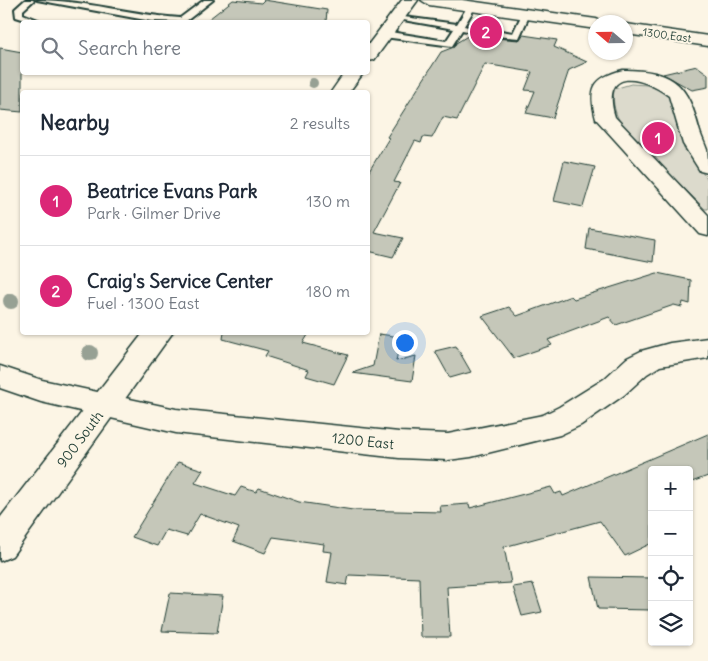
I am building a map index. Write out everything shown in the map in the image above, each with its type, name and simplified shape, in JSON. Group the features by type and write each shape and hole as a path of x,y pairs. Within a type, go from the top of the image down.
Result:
{"street":[{"path":"370,53 410,0"},
{"path":"429,0 588,23"},
{"name":"1300 East","path":"633,30 708,41"},
{"path":"342,90 354,75"},
{"path":"708,166 696,148 682,102 675,91 659,81 628,76 612,78 602,85 599,95 606,119 708,229"},
{"name":"900 South","path":"0,545 158,335"},
{"name":"1200 East","path":"0,377 41,390 176,421 399,445 448,447 471,444 549,426 570,416 614,388 637,366 650,358 670,352 708,348"}],"lane":[{"path":"30,0 19,9 19,15 33,20"},
{"path":"41,0 151,20"},
{"path":"183,20 208,0"},
{"path":"384,34 449,44 472,6"},
{"path":"495,33 516,36 526,14"},
{"path":"396,18 477,30"}],"shaded area":[{"path":"631,84 647,85 667,93 673,104 684,149 708,180 708,209 705,209 623,127 615,109 614,89"}],"building":[{"path":"233,0 261,3 264,0 327,10 326,20 208,20"},
{"path":"481,27 493,29 489,33 495,38 519,40 523,35 557,40 554,47 587,62 569,70 553,118 526,113 535,91 525,90 532,72 485,64 457,120 443,117 432,138 423,137 421,143 415,141 394,182 400,183 374,232 403,238 393,257 370,251 370,170 389,138 387,137 441,52 454,47 456,43 471,34 478,34 483,30"},
{"path":"0,48 20,52 22,90 20,90 20,112 0,110"},
{"path":"697,66 708,74 708,87 692,90 663,74"},
{"path":"564,161 595,167 583,207 554,201"},
{"path":"589,228 655,240 653,262 586,249"},
{"path":"657,273 691,280 690,304 683,302 682,307 674,305 616,325 609,317 548,340 552,345 514,358 482,316 509,307 517,316 571,296 574,299"},
{"path":"379,334 401,337 396,361 416,356 412,381 352,373 373,366"},
{"path":"224,335 308,335 303,343 348,355 334,384 306,376 309,370 265,356 268,351 223,339"},
{"path":"456,346 471,372 450,378 435,351"},
{"path":"708,434 708,476 693,482 693,466 648,466 648,545 625,556 600,521 504,547 511,583 447,587 450,637 421,637 419,578 349,575 347,585 327,582 332,552 323,551 324,544 273,537 265,553 233,541 239,528 200,514 187,536 166,530 157,546 132,537 178,462 203,470 195,483 235,496 241,487 256,492 259,488 299,502 353,510 441,512 440,506 469,504 470,508 551,487 555,494 561,492 563,496"},
{"path":"591,577 648,578 648,610 598,609"},
{"path":"533,584 542,612 522,616 513,587"},
{"path":"170,593 223,596 217,633 162,631"}],"place":[{"name":"Craig's Service Center","path":"486,32"},
{"name":"Beatrice Evans Park","path":"658,138"}]}
